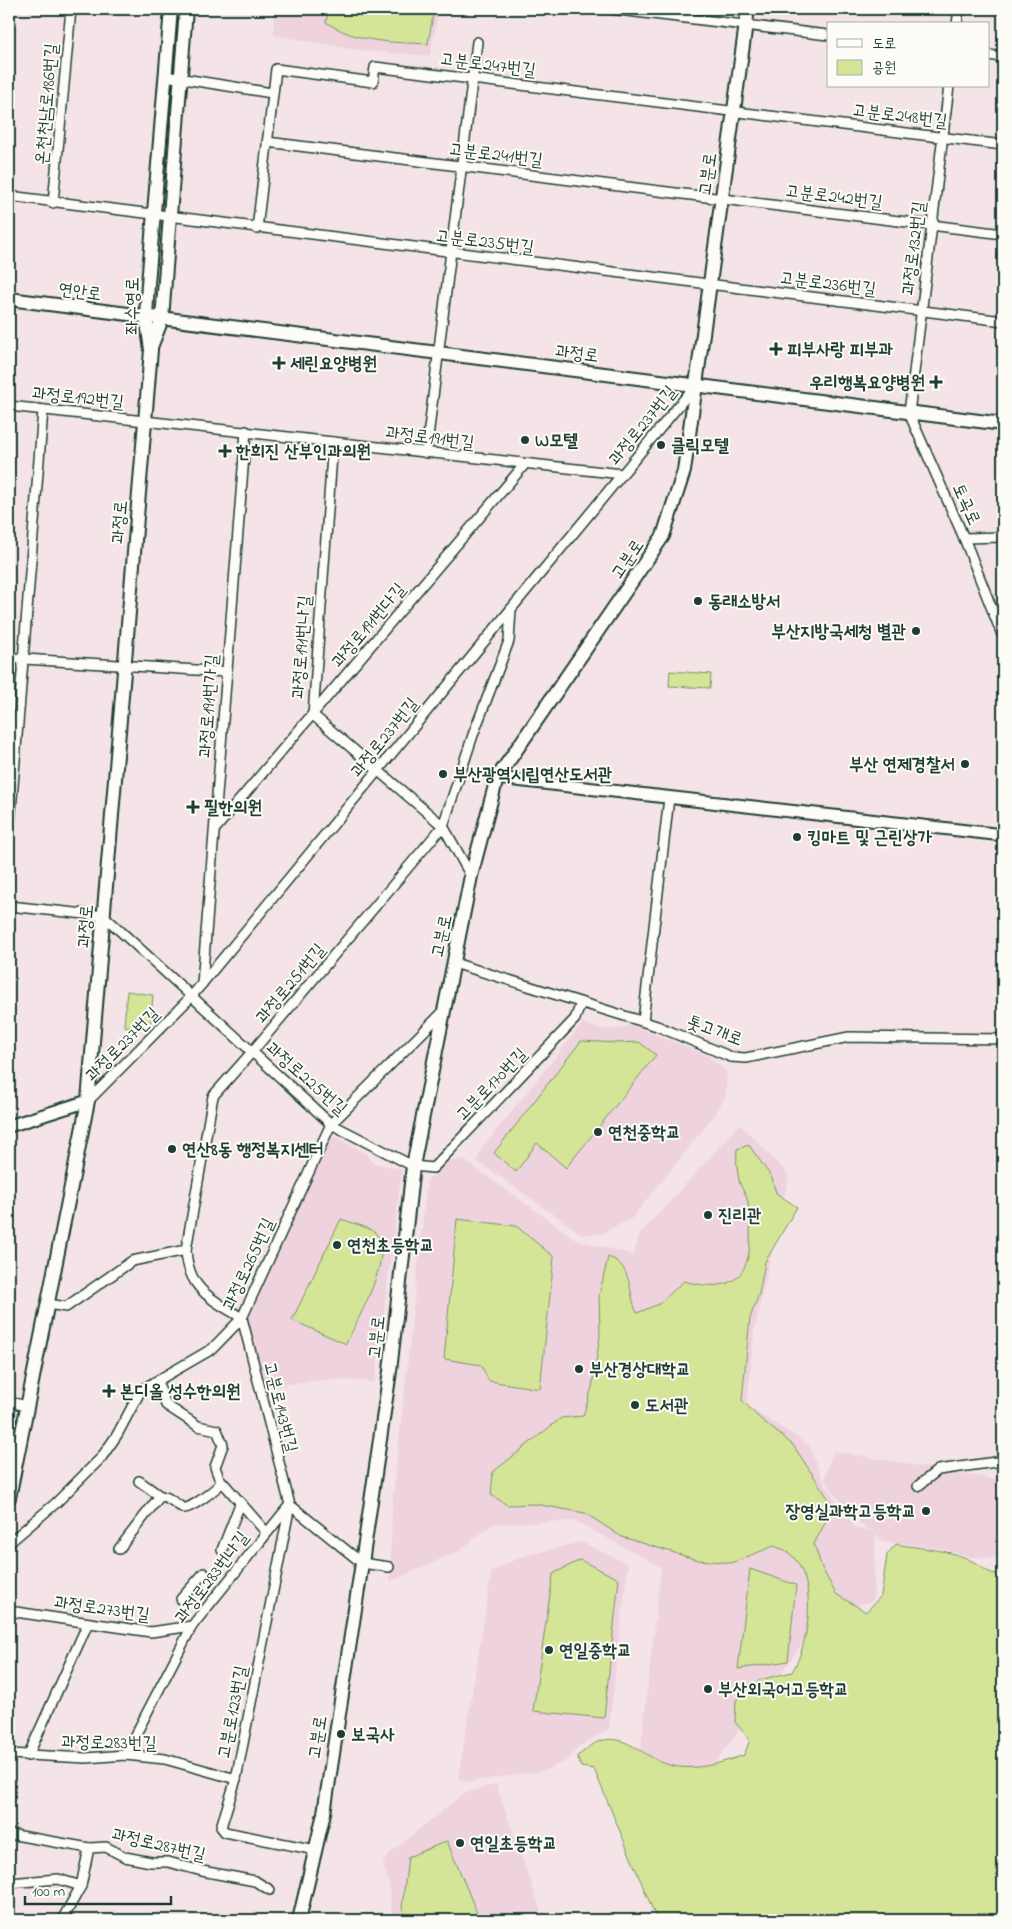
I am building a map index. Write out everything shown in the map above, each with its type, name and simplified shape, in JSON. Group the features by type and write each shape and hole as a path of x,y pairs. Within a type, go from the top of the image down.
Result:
{"main road":[{"name":"좌수영로","path":"151,350 146,316 171,9"},
{"name":"좌수영로","path":"151,350 162,319 168,217 186,9"},
{"name":"고분로","path":"299,1920 324,1813 362,1563 390,1371 413,1166 471,876 497,778 663,536 684,471 748,9"},
{"name":"연안로","path":"9,299 146,316"},
{"name":"과정로","path":"146,316 1003,424"},
{"name":"과정로","path":"9,1498 88,1101 151,350"}],"street":[{"name":"온천천남로186번길","path":"53,203 71,9"},
{"path":"610,9 827,35"},
{"path":"957,22 959,9"},
{"path":"426,453 477,42"},
{"path":"990,55 1003,57"},
{"name":"고분로247번길","path":"272,93 276,69 373,82 375,67 734,111"},
{"path":"165,76 272,93 257,229"},
{"name":"과정로132번길","path":"908,413 949,88"},
{"name":"고분로248번길","path":"734,111 1003,145"},
{"name":"고분로241번길","path":"267,142 721,198"},
{"name":"고분로235번길","path":"9,196 709,285"},
{"name":"고분로242번길","path":"721,198 1003,234"},
{"name":"고분로236번길","path":"709,285 1003,321"},
{"name":"과정로237번길","path":"88,1101 202,984 695,386"},
{"name":"과정로192번길","path":"9,406 145,420"},
{"path":"9,836 43,410"},
{"name":"토곡로","path":"908,413 964,538 1003,636"},
{"name":"과정로191번길","path":"145,420 622,474"},
{"name":"과정로191번가길","path":"202,984 246,431"},
{"name":"과정로191번나길","path":"333,442 313,715 443,826 471,876"},
{"name":"과정로191번다길","path":"215,829 525,464"},
{"path":"964,538 1003,537"},
{"name":"과정로251번길","path":"186,1250 212,1096 252,1052 443,826 472,734 509,641 511,609"},
{"path":"9,658 227,672"},
{"path":"497,778 1003,835"},
{"path":"643,1021 670,798"},
{"path":"9,906 104,916"},
{"name":"과정로225번길","path":"104,916 331,1124 413,1166"},
{"name":"톳고개로","path":"454,963 643,1021 731,1056 746,1058 849,1037 1003,1038"},
{"name":"고분로170번길","path":"413,1166 433,1168 575,1019 581,1003"},
{"name":"과정로265번길","path":"9,1543 56,1503 101,1458 117,1435 141,1390 212,1349 242,1318 331,1124 443,1012"},
{"path":"9,1126 88,1101"},
{"path":"48,1304 66,1307 132,1261 186,1250 186,1262 191,1277 200,1291 242,1318"},
{"name":"고분로143번길","path":"242,1318 290,1505"},
{"path":"157,1381 166,1405 198,1426 217,1430 223,1444 215,1467 222,1482 266,1532"},
{"path":"9,1402 27,1406"},
{"path":"918,1486 938,1470 1003,1461"},
{"path":"139,1481 160,1496 164,1496 184,1509 189,1508 198,1500 212,1493 222,1482"},
{"path":"119,1548 160,1496"},
{"path":"222,1550 240,1504"},
{"path":"290,1505 362,1563 389,1567"},
{"name":"과정로283번나길","path":"125,1754 192,1626 266,1532 290,1505"},
{"name":"고분로123번길","path":"290,1505 236,1779 221,1826 225,1832 316,1850"},
{"path":"181,1599 204,1573"},
{"name":"과정로273번길","path":"9,1611 151,1632 192,1626"},
{"path":"28,1756 88,1623"},
{"name":"과정로283번길","path":"9,1754 86,1758 125,1754 165,1759 236,1779"},
{"name":"과정로287번길","path":"9,1834 89,1848 106,1847 125,1857 151,1862 168,1862 202,1871 255,1881 270,1890"},
{"path":"62,1920 81,1886 89,1848"},
{"path":"9,1882 58,1879 81,1886"}],"shaded area":[{"path":"274,9 439,9 430,56 357,50 274,35"},
{"name":"연천중학교","path":"583,1023 601,1029 618,1029 631,1025 707,1055 727,1072 726,1095 714,1116 631,1219 603,1233 583,1235 477,1161 481,1149"},
{"name":"부산경상대학교","path":"740,1124 789,1175 754,1332 747,1406 809,1445 824,1483 856,1529 873,1532 865,1528 834,1493 825,1479 834,1451 1003,1481 1003,1558 970,1557 942,1549 882,1541 876,1534 873,1601 825,1613 709,1771 639,1764 661,1567 575,1521 493,1524 459,1551 390,1582 392,1506 427,1180 448,1162 463,1159 577,1240 634,1255 639,1235"},
{"name":"연천초등학교","path":"337,1137 365,1153 374,1163 402,1169 375,1382 331,1379 266,1387 248,1320 331,1138"},
{"name":"연일중학교","path":"581,1542 628,1564 609,1729 578,1747 568,1760 543,1771 469,1782 458,1778 492,1571 520,1557"},
{"name":"연일초등학교","path":"496,1784 544,1920 396,1920 391,1909 390,1889 383,1863 390,1853 463,1794"}],"green space":[{"path":"329,9 434,9 428,44 375,40 350,34 326,22"},
{"path":"670,671 711,674 710,688 669,686"},
{"path":"127,991 153,995 150,1029 124,1026"},
{"path":"581,1041 639,1042 656,1055 566,1168 537,1143 516,1172 494,1153"},
{"path":"749,1145 772,1178 776,1193 797,1207 765,1262 759,1294 750,1318 742,1400 757,1416 793,1445 830,1501 827,1519 814,1544 822,1568 836,1594 866,1612 881,1596 887,1555 896,1544 955,1554 972,1561 989,1572 1003,1574 1003,1920 657,1920 594,1769 581,1767 577,1756 597,1742 609,1740 625,1742 671,1766 703,1766 724,1762 744,1755 750,1740 735,1722 736,1700 759,1680 792,1672 798,1660 807,1628 808,1593 804,1577 798,1563 788,1552 774,1546 731,1563 698,1560 622,1537 585,1513 535,1504 507,1505 491,1495 493,1472 561,1418 583,1416 592,1387 600,1336 599,1296 608,1257 622,1266 626,1273 637,1313 659,1304 684,1281 707,1285 724,1284 736,1278 744,1268 748,1255 750,1221 747,1199 738,1176 737,1149"},
{"path":"341,1219 363,1226 374,1232 380,1241 381,1254 378,1270 366,1304 346,1344 292,1320"},
{"path":"457,1219 516,1226 554,1257 540,1389 489,1381 481,1365 444,1359"},
{"path":"580,1560 619,1579 604,1718 533,1711 553,1574"},
{"path":"750,1569 796,1585 788,1661 738,1669"},
{"path":"447,1841 480,1920 407,1920 402,1908 408,1857"}],"place":[{"name":"피부사랑 피부과","path":"776,349"},
{"name":"세린요양병원","path":"279,363"},
{"name":"우리행복요양병원","path":"936,382"},
{"name":"W모텔","path":"525,440"},
{"name":"클릭모텔","path":"661,445"},
{"name":"한희진 산부인과의원","path":"225,451"},
{"name":"동래소방서","path":"698,601"},
{"name":"부산지방국세청 별관","path":"916,631"},
{"name":"부산 연제경찰서","path":"965,764"},
{"name":"부산광역시립연산도서관","path":"443,774"},
{"name":"필한의원","path":"193,807"},
{"name":"킹마트 및 근린상가","path":"797,837"},
{"name":"연천중학교","path":"598,1132"},
{"name":"연산8동 행정복지센터","path":"172,1149"},
{"name":"진리관","path":"708,1215"},
{"name":"연천초등학교","path":"337,1245"},
{"name":"부산경상대학교","path":"579,1369"},
{"name":"본디올 성수한의원","path":"109,1391"},
{"name":"도서관","path":"635,1405"},
{"name":"장영실과학고등학교","path":"926,1511"},
{"name":"연일중학교","path":"549,1650"},
{"name":"부산외국어고등학교","path":"708,1689"},
{"name":"보국사","path":"341,1734"},
{"name":"연일초등학교","path":"460,1843"}]}
